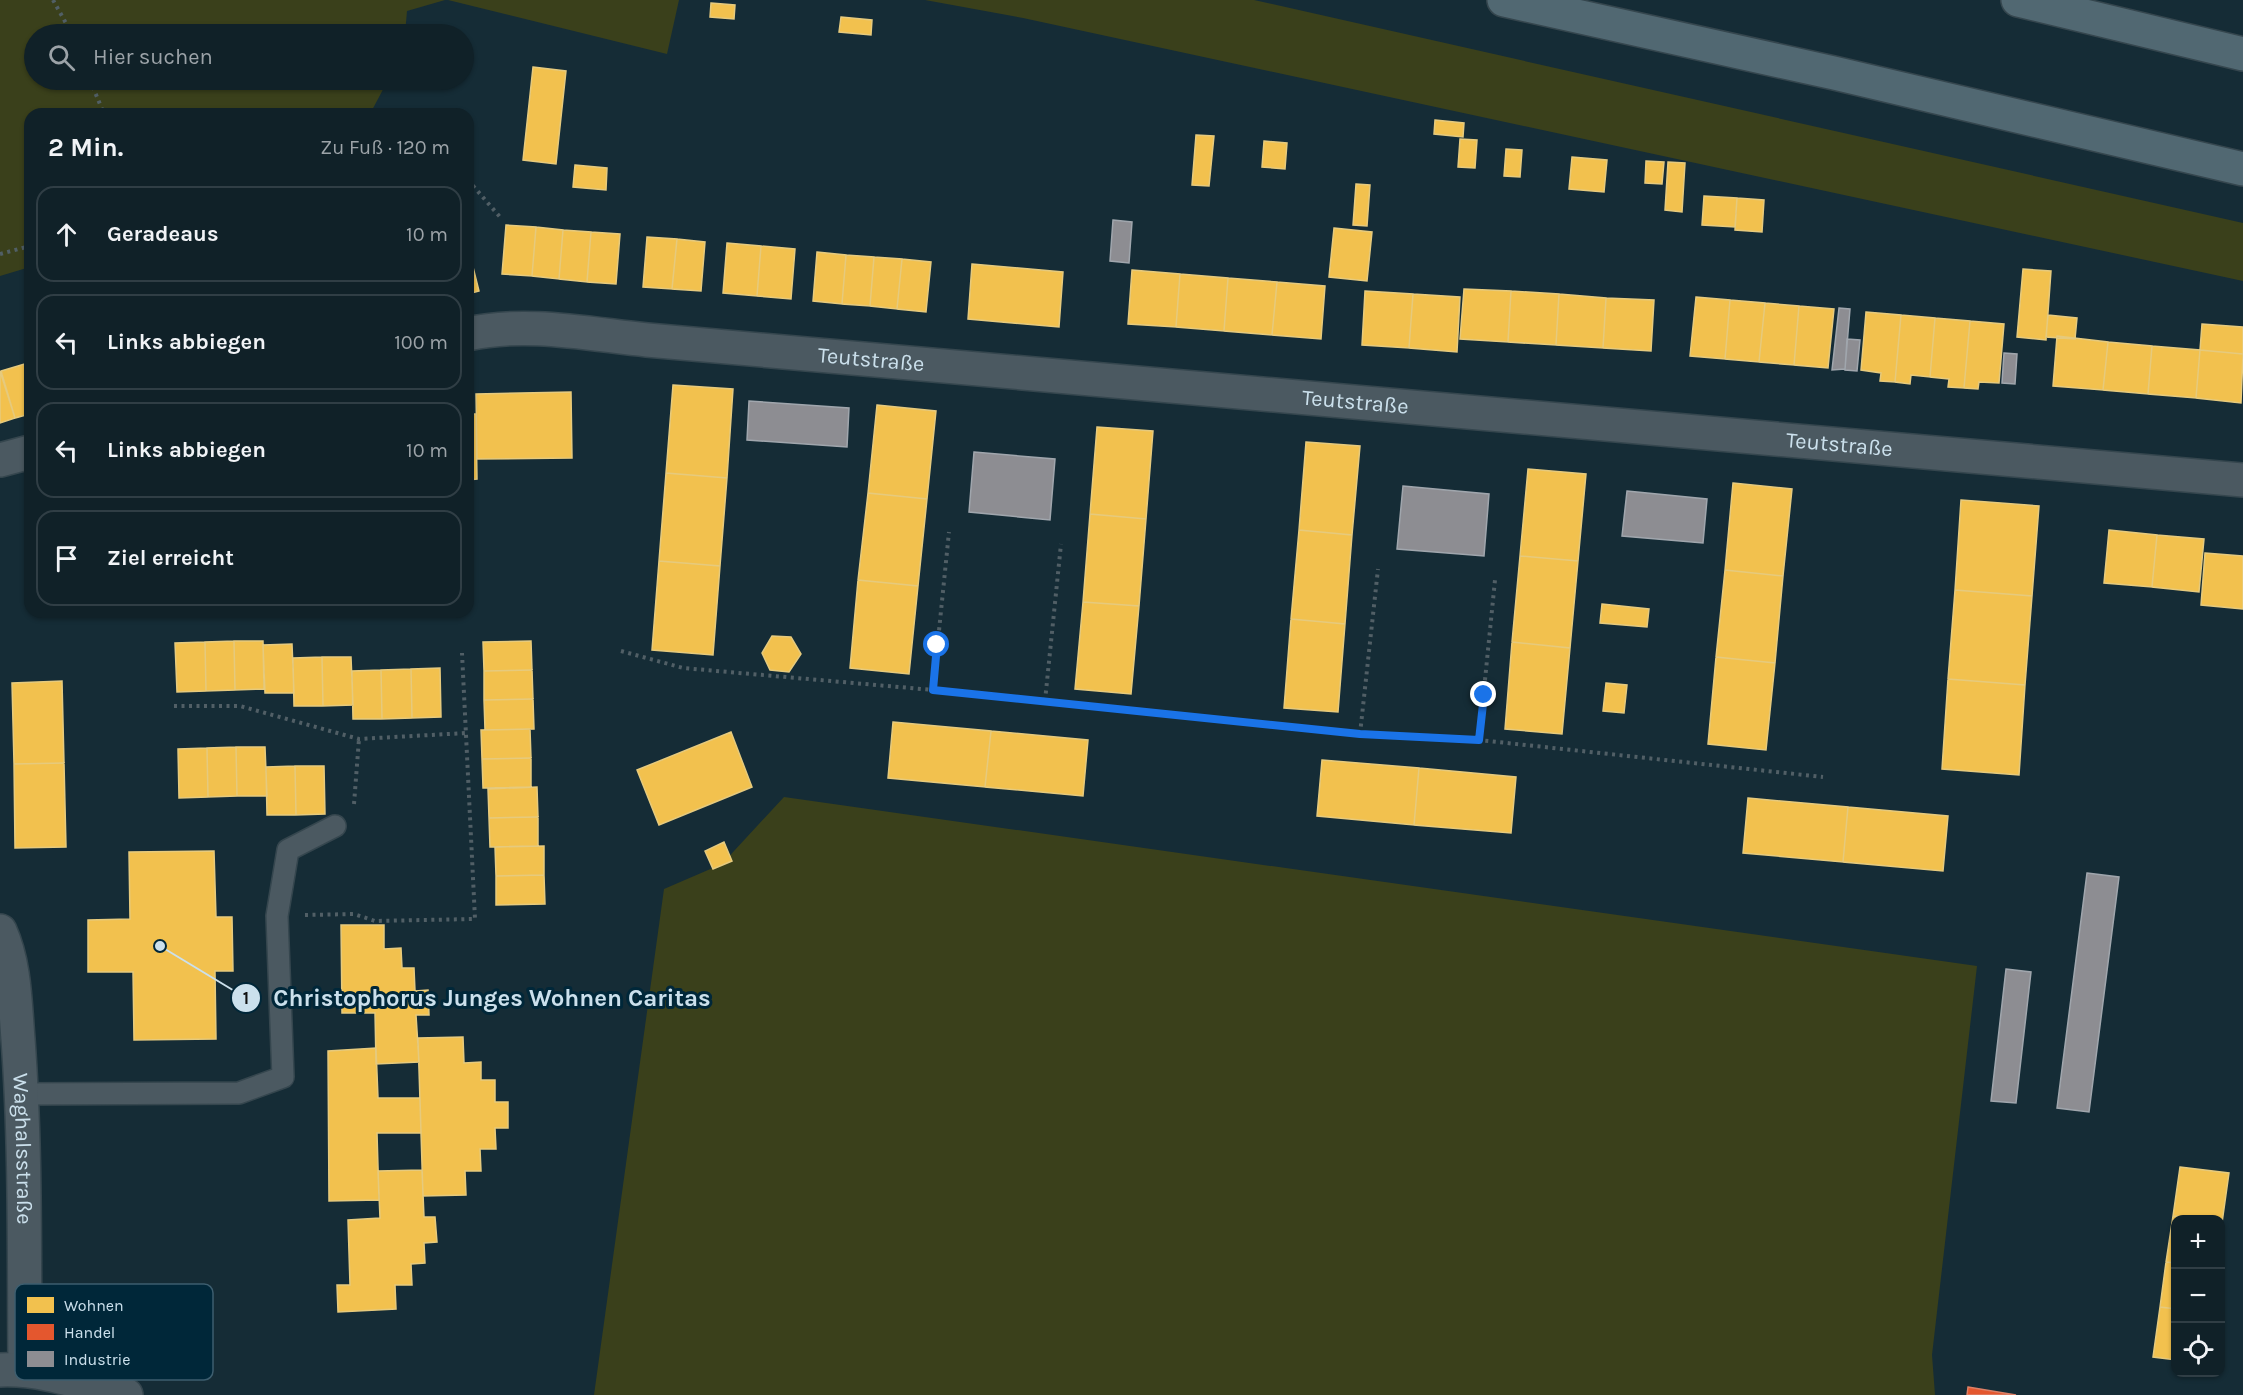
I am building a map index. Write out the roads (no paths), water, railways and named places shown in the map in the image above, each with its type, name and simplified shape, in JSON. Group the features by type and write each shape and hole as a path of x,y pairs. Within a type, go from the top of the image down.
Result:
{"highway":[{"path":"1504,0 1834,73 2243,169"},
{"path":"2018,0 2243,54"}],"street":[{"name":"Teutstraße","path":"474,333 493,328 527,328 2243,480"},
{"path":"0,460 24,454"},
{"name":"Waghalsstraße","path":"0,931 5,943 13,981 22,1094 15,1284"},
{"name":"Waghalsstraße","path":"12,1370 15,1287"},
{"path":"74,1380 126,1395"}],"lane":[{"path":"22,1094 239,1093 283,1077 277,916 288,850 335,826"}],"place":[{"name":"Christophorus Junges Wohnen Caritas","path":"160,946"}]}
